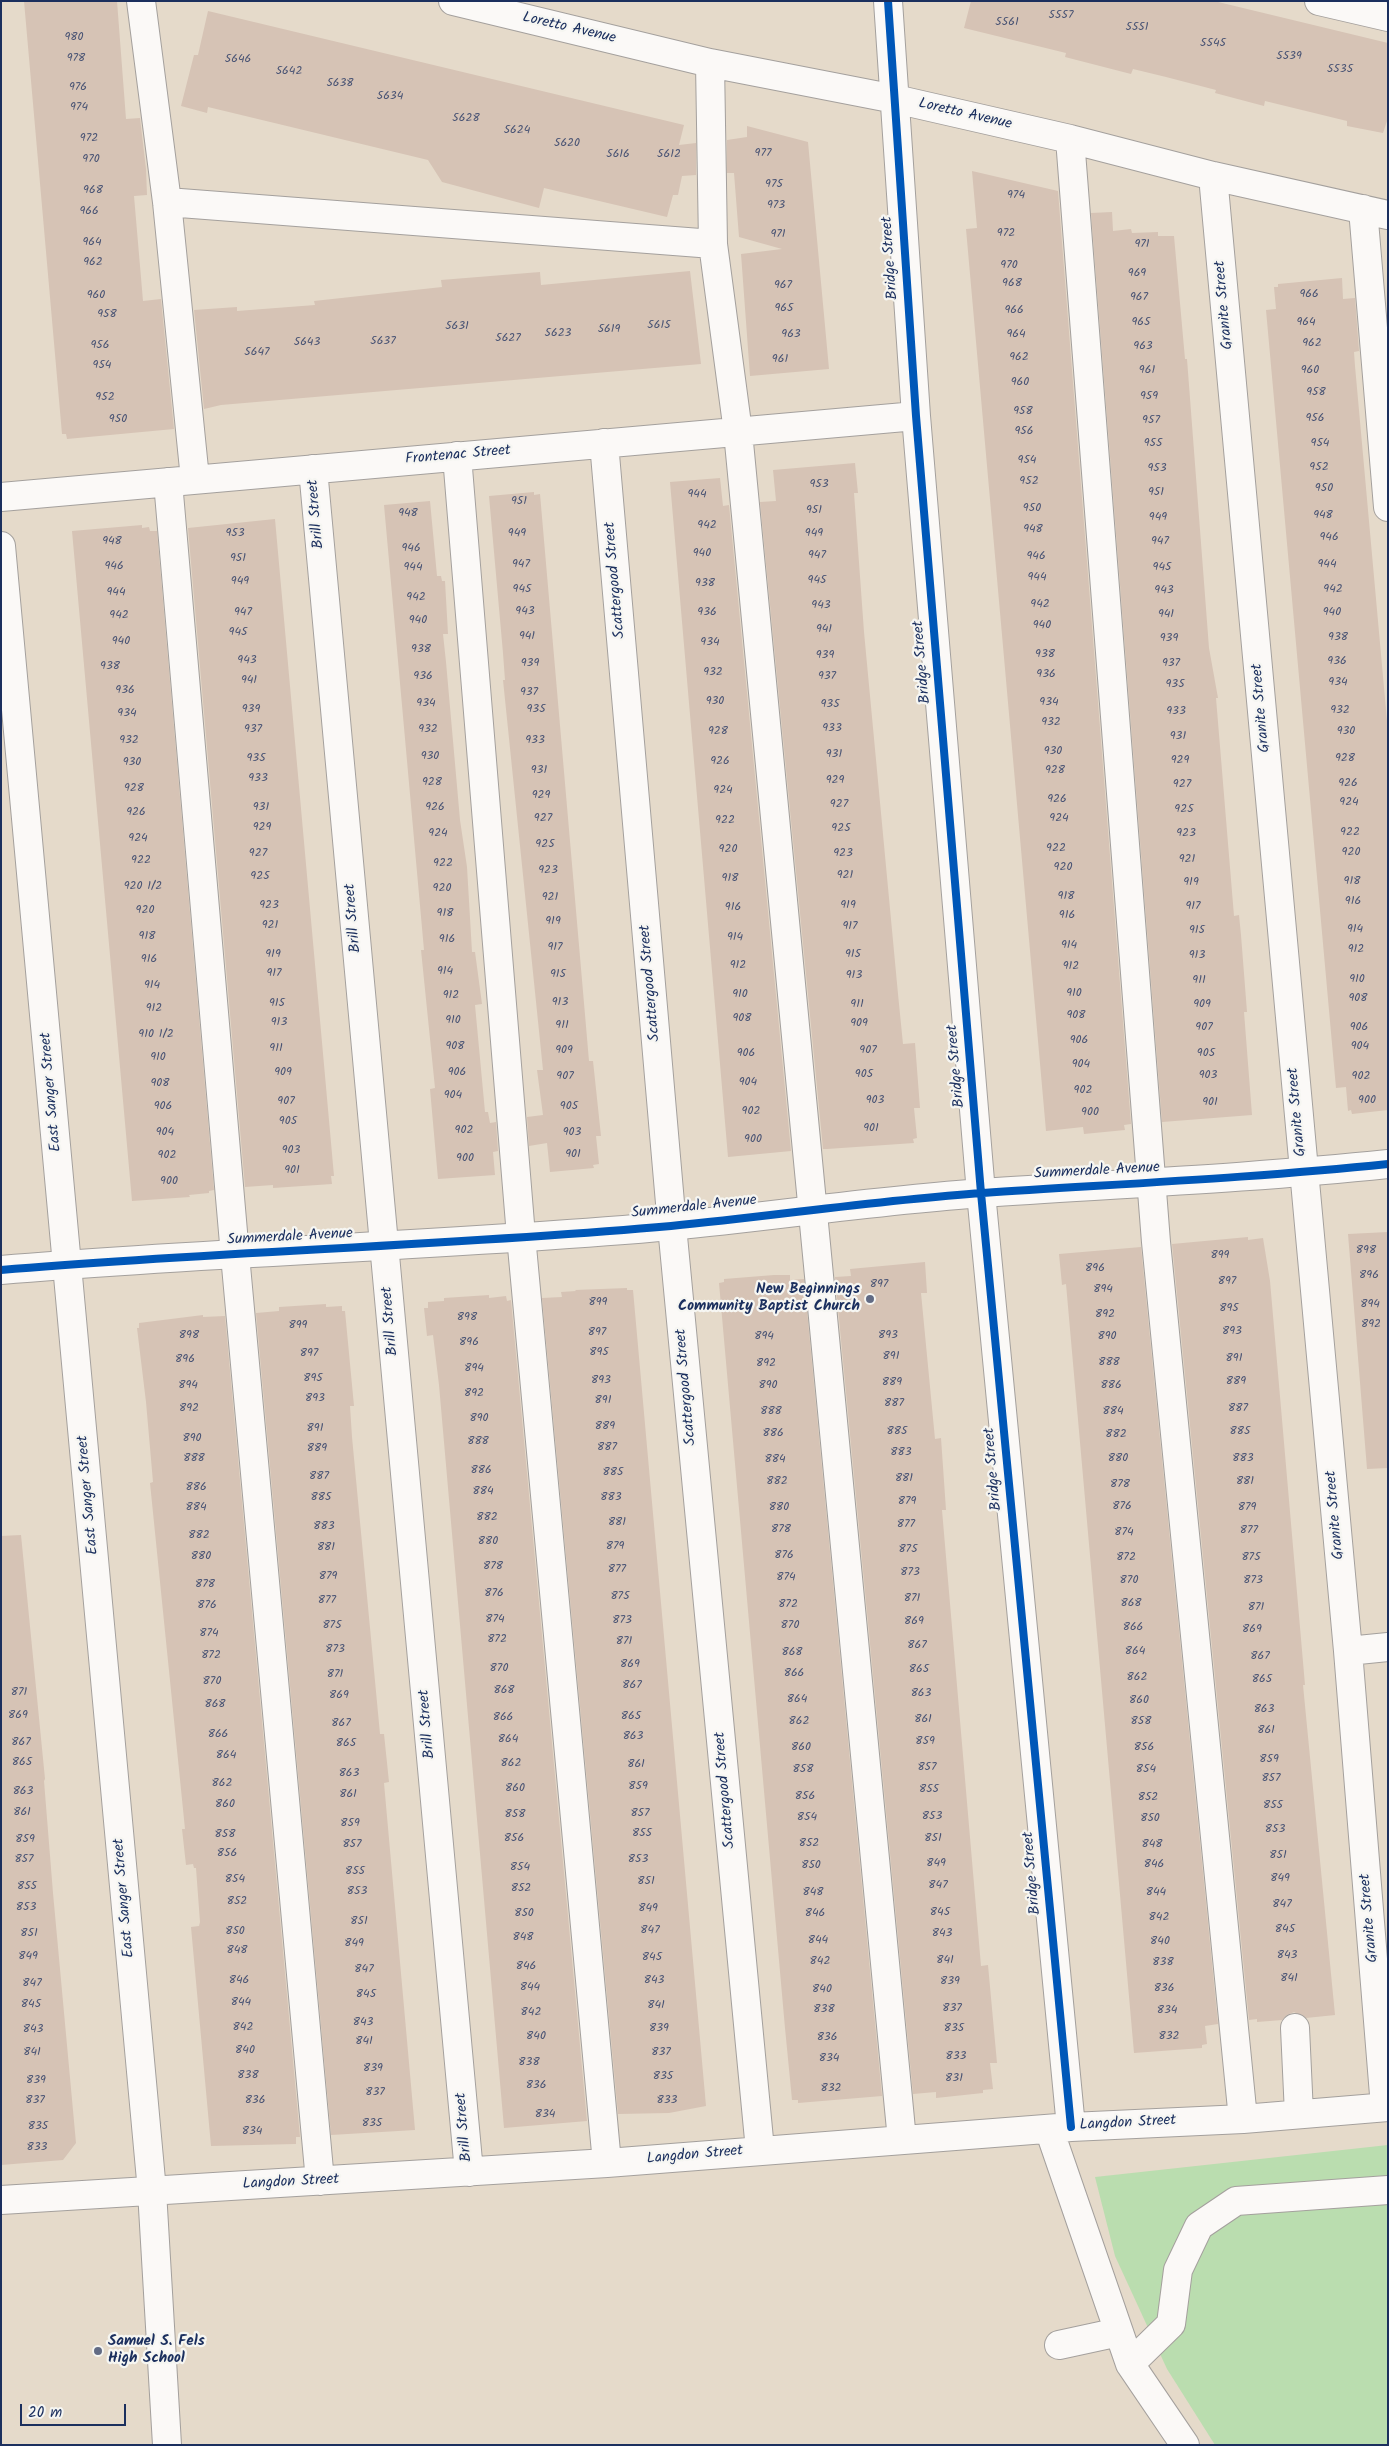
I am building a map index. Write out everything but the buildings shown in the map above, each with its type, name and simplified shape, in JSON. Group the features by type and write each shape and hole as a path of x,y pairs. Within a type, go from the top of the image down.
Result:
{"street":[{"path":"141,1 168,202 195,479"},
{"name":"Loretto Avenue","path":"453,1 710,63 894,99 1070,139 1213,176 1376,212"},
{"name":"Bridge Street","path":"888,1 916,416 1060,2128 1130,2364 1185,2445"},
{"path":"1319,1 1388,18"},
{"path":"710,63 713,244 738,432 902,2140"},
{"path":"1070,139 1151,1183 1243,2119"},
{"name":"Granite Street","path":"1213,176 1348,1651 1386,2107"},
{"path":"168,202 713,244"},
{"path":"1376,212 1388,507"},
{"name":"Frontenac Street","path":"1,497 916,416"},
{"name":"Scattergood Street","path":"604,443 672,1226 760,2150"},
{"path":"457,456 521,1236 607,2163"},
{"name":"Brill Street","path":"313,470 469,2172"},
{"path":"168,482 235,1255 320,2181"},
{"name":"East Sanger Street","path":"1,546 152,2191 167,2445"},
{"name":"Summerdale Avenue","path":"1,1270 67,1264 384,1247 672,1226 812,1209 981,1193 1151,1183 1388,1164"},
{"path":"1348,1651 1388,1647"},
{"path":"1295,2028 1299,2114"},
{"name":"Langdon Street","path":"1,2200 607,2163 1060,2128 1243,2119 1386,2107"},
{"path":"1130,2364 1171,2324 1178,2270 1199,2226 1236,2201 1388,2190"},
{"path":"1059,2345 1119,2332"}],"green space":[{"path":"1388,2145 1388,2445 1215,2445 1167,2369 1115,2256 1095,2177"}],"cycle path":[{"path":"888,1 916,416 981,1193 1071,2127"},
{"path":"1,1270 85,1263 587,1233 710,1222 944,1196 1236,1177 1388,1164"}],"place":[{"name":"New Beginnings Community Baptist Church","path":"870,1299"},
{"name":"Samuel S. Fels High School","path":"98,2351"}]}
